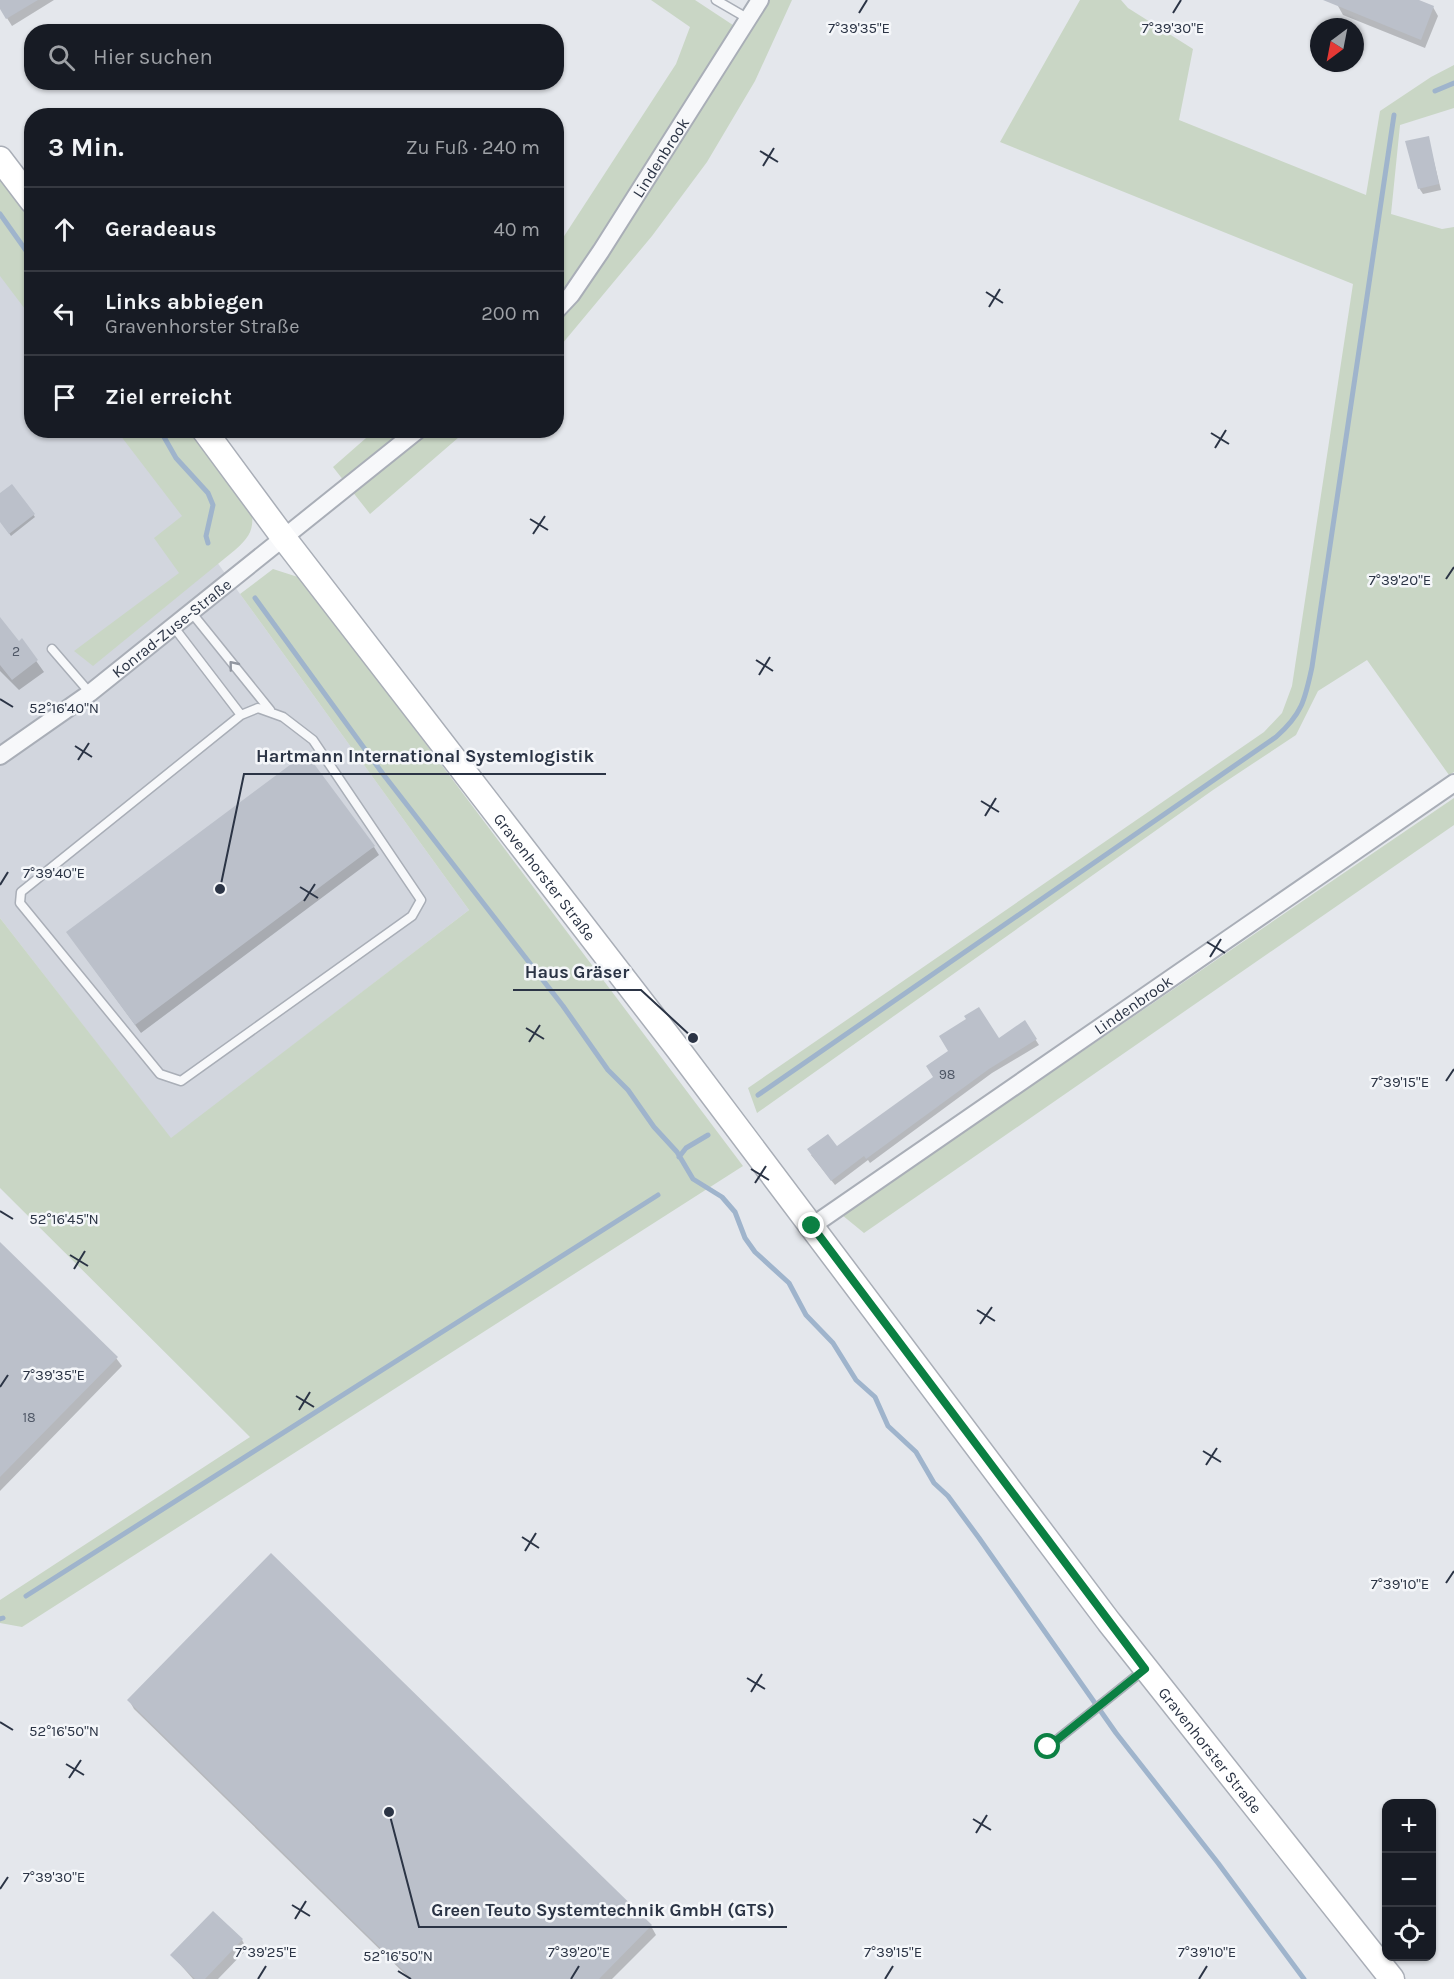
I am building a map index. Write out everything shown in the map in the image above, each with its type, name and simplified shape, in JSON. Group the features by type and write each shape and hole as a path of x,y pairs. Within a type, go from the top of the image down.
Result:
{"main road":[{"path":"0,159 24,190"},
{"name":"Gravenhorster Straße","path":"210,438 283,537 812,1226 1145,1669 1392,1979"}],"street":[{"name":"Lindenbrook","path":"564,302 601,251 760,0"},
{"path":"283,537 309,520 408,438"},
{"name":"Konrad-Zuse-Straße","path":"0,756 90,693 283,537"},
{"name":"Lindenbrook","path":"812,1226 1454,783"}],"lane":[{"path":"716,0 747,18"},
{"path":"191,612 270,710 313,740 421,900 419,908 412,916 180,1082 171,1080 159,1074 20,903 21,892 241,715 258,708 270,710"},
{"path":"173,626 241,715"},
{"path":"52,649 90,693"},
{"path":"1048,1747 1145,1669"}],"shaded area":[{"path":"0,262 24,296 24,438 127,438 469,910 171,1139 0,918"}],"green space":[{"path":"651,0 695,0 745,33 768,0 792,0 755,81 707,162 652,236 564,342 564,236 676,64 690,27"},
{"path":"1080,0 1121,0 1128,8 1193,49 1179,120 1366,195 1380,111 1431,77 1454,65 1454,108 1400,125 1391,214 1442,229 1454,227 1454,772 1449,775 1367,660 1318,691 1296,735 1213,790 757,1113 748,1088 1264,732 1282,713 1292,686 1353,284 1000,142"},
{"path":"0,170 24,203 24,308 0,276"},
{"path":"122,438 204,438 252,511 252,524 247,537 235,550 93,666 74,651 179,573 154,538 182,516"},
{"path":"366,438 458,438 370,514 333,467"},
{"path":"273,569 301,578 743,1166 22,1627 0,1623 0,1600 250,1437 0,1188 0,918 171,1138 469,910 240,594"},
{"path":"1454,798 1454,825 864,1233 842,1215"}],"building":[{"path":"0,0 38,0 6,19 0,9"},
{"path":"1323,0 1419,0 1434,6 1421,40"},
{"path":"1429,136 1439,184 1418,189 1405,141"},
{"path":"12,484 35,514 9,534 0,522 0,493"},
{"path":"0,617 19,641 22,638 38,660 12,680 0,665"},
{"path":"306,753 375,846 135,1025 66,932"},
{"path":"979,1007 999,1038 1025,1020 1037,1039 989,1069 866,1159 864,1156 831,1181 807,1149 828,1134 837,1146 933,1077 926,1066 948,1051 939,1036 966,1019 964,1016"},
{"path":"0,1242 118,1357 0,1477"},
{"path":"271,1553 652,1925 599,1979 412,1979 127,1700"},
{"path":"213,1911 243,1939 205,1979 195,1979 170,1955"}],"waterway":[{"path":"1435,91 1454,83"},
{"path":"758,1095 1276,737 1292,721 1304,698 1312,667 1394,115"},
{"path":"0,214 24,248"},
{"path":"165,438 176,458 208,493 213,505 206,536 208,543"},
{"path":"255,598 383,774 563,1006 608,1070 628,1090 654,1127 677,1152 693,1179 722,1197 735,1212 745,1238 755,1252 789,1283 806,1315 833,1343 856,1380 875,1397 888,1426 916,1452 934,1483 948,1496 979,1538 1116,1733 1218,1863 1304,1979"},
{"path":"679,1157 686,1148 708,1135"},
{"path":"26,1596 658,1195"}],"place":[{"name":"Hartmann International Systemlogistik","path":"220,889"},
{"name":"Haus Gräser","path":"693,1038"},
{"name":"Green Teuto Systemtechnik GmbH (GTS)","path":"389,1812"}],"route":[{"path":"812,1226 1145,1669 1048,1747"}]}
